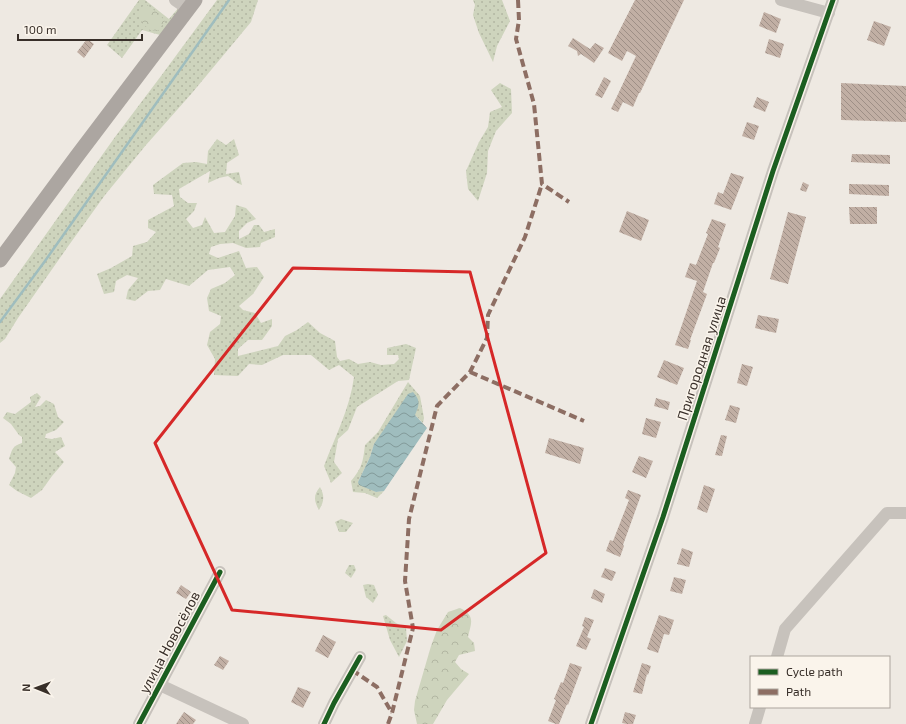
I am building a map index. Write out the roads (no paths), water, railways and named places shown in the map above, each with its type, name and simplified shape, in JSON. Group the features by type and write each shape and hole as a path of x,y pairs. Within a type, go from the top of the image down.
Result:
{"main road":[{"path":"0,260 191,5"}],"street":[{"path":"175,0 191,5"},
{"path":"781,0 829,13"},
{"name":"Пригородная улица","path":"591,724 663,517 773,171 833,0"},
{"path":"777,656 786,630 887,513 906,513"},
{"name":"улица Новосёлов","path":"140,724 220,572"},
{"path":"324,724 360,657"},
{"path":"160,685 243,724"},
{"path":"755,724 760,708"}],"water":[{"path":"413,392 418,401 418,408 415,415 427,428 384,491 376,492 359,485 358,482 370,457 374,444 408,394"}],"waterway":[{"path":"0,322 45,261 229,0"}]}
